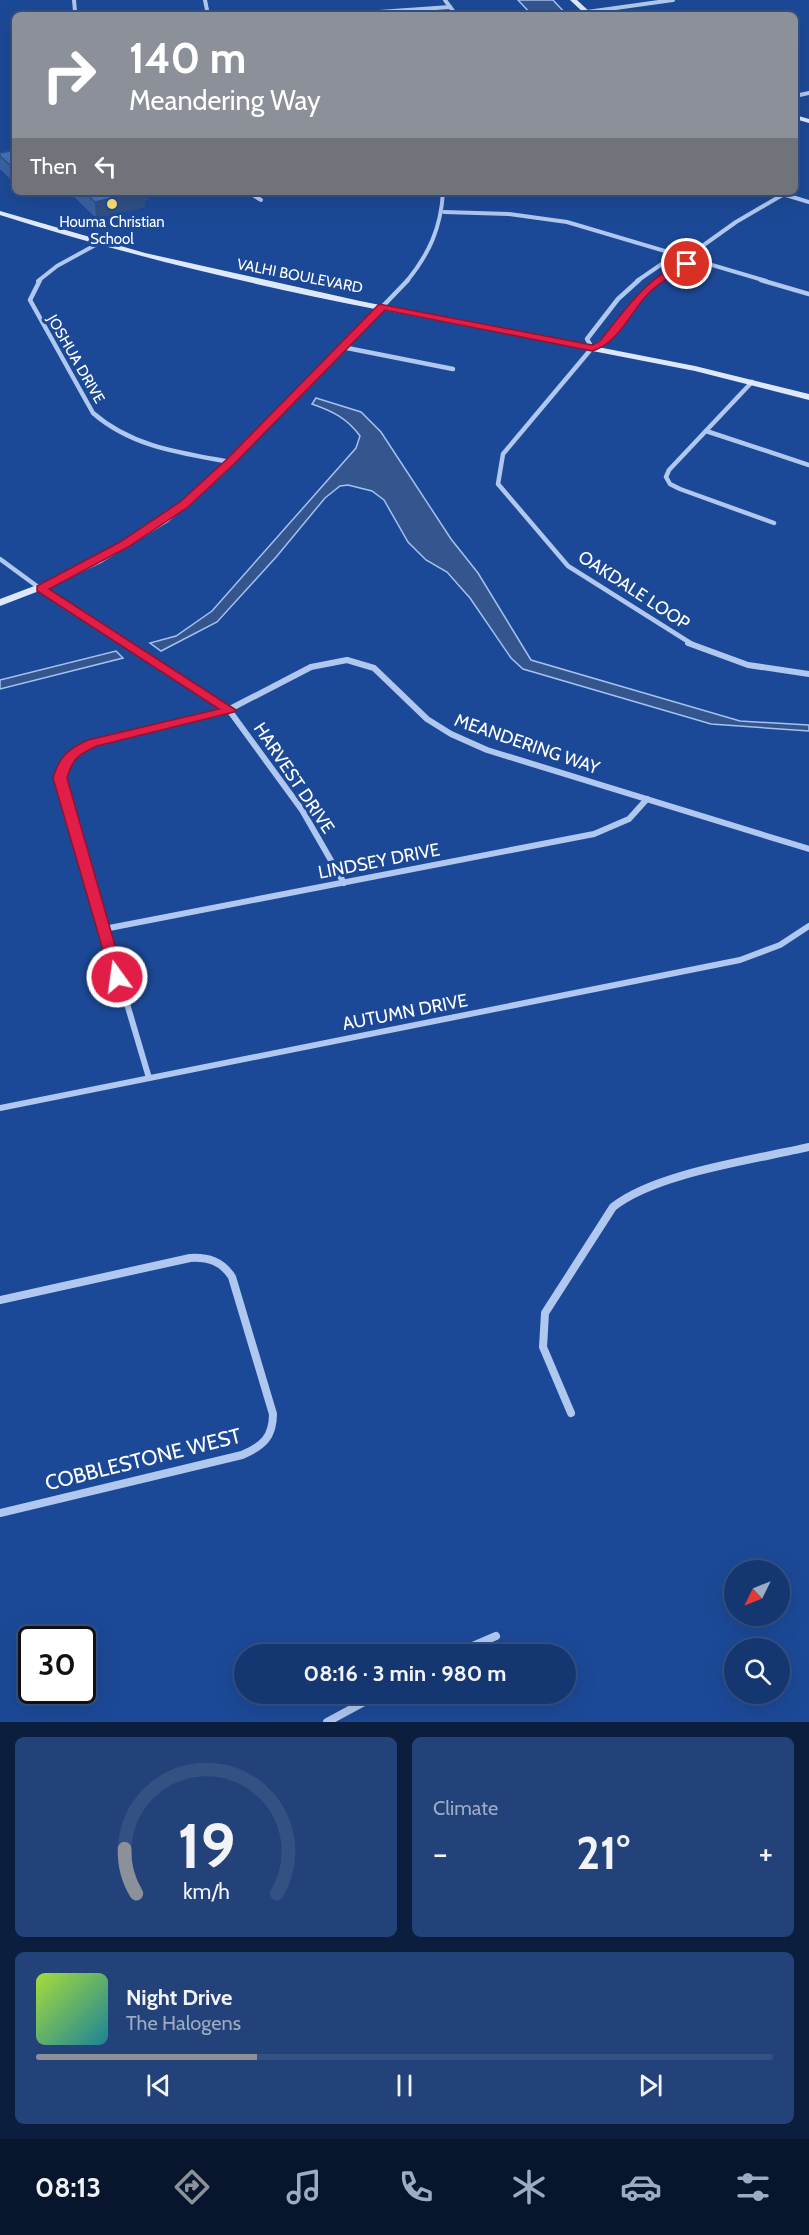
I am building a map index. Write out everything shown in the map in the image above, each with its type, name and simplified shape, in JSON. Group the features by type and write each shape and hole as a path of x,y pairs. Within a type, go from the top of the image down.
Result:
{"street":[{"path":"74,0 75,11"},
{"path":"445,0 454,12"},
{"path":"573,0 586,12"},
{"path":"600,12 673,0"},
{"path":"379,12 450,7"},
{"path":"253,195 261,200"},
{"path":"0,603 41,589 90,564 184,505 230,462 411,278 430,253 444,212 444,195"},
{"path":"687,257 687,264 659,280 639,298 603,345 592,348 587,339 623,294 667,261 687,257 736,222 782,195"},
{"path":"787,195 809,202"},
{"path":"444,212 509,214 567,222 809,294"},
{"name":"VALHI BOULEVARD","path":"0,213 99,243 228,276 752,381 809,397"},
{"name":"JOSHUA DRIVE","path":"99,243 47,273 33,287 30,300 93,413 104,425 124,436 230,462"},
{"path":"623,294 639,298"},
{"path":"342,347 453,369"},
{"name":"OAKDALE LOOP","path":"592,348 503,454 498,484 509,500 568,566 684,641 748,665 809,674"},
{"path":"752,381 669,470 666,477 670,484 774,523"},
{"path":"706,431 809,465"},
{"name":"HARVEST DRIVE","path":"0,559 41,589 230,710 302,810 344,883"},
{"name":"MEANDERING WAY","path":"149,1078 60,778 64,763 74,751 93,743 230,710 316,665 333,661 366,663 385,675 417,711 451,734 487,750 809,849"},
{"name":"LINDSEY DRIVE","path":"104,929 594,834 629,819 647,799"},
{"name":"AUTUMN DRIVE","path":"0,1107 740,960 780,945 809,926"},
{"path":"571,1413 543,1347 546,1313 613,1207 628,1195 655,1183 809,1147"},
{"name":"COBBLESTONE WEST","path":"0,1300 190,1258 213,1259 224,1265 232,1277 273,1414 274,1429 259,1448 242,1455 0,1513"},
{"path":"477,1644 496,1636"},
{"path":"327,1722 360,1704"}],"water":[{"path":"518,0 553,0 564,12 529,12"},
{"path":"316,398 361,412 381,432 451,539 478,573 531,660 740,721 809,725 809,731 711,724 523,669 511,658 470,598 447,572 426,560 408,542 384,500 372,491 348,485 340,486 325,498 277,556 217,622 161,651 150,643 176,636 212,611 356,448 360,436 339,416 312,404"},
{"path":"116,651 123,658 0,689 0,680"}],"building":[{"path":"12,151 12,166 0,156 0,153"},
{"path":"87,195 126,195 95,202"}],"place":[{"name":"Houma Christian School","path":"112,204"}],"route":[{"path":"117,977 60,778 64,763 74,751 93,743 230,710 41,589 124,545 184,505 217,475 383,306 592,348 603,345 644,293 659,280 687,264"}]}
